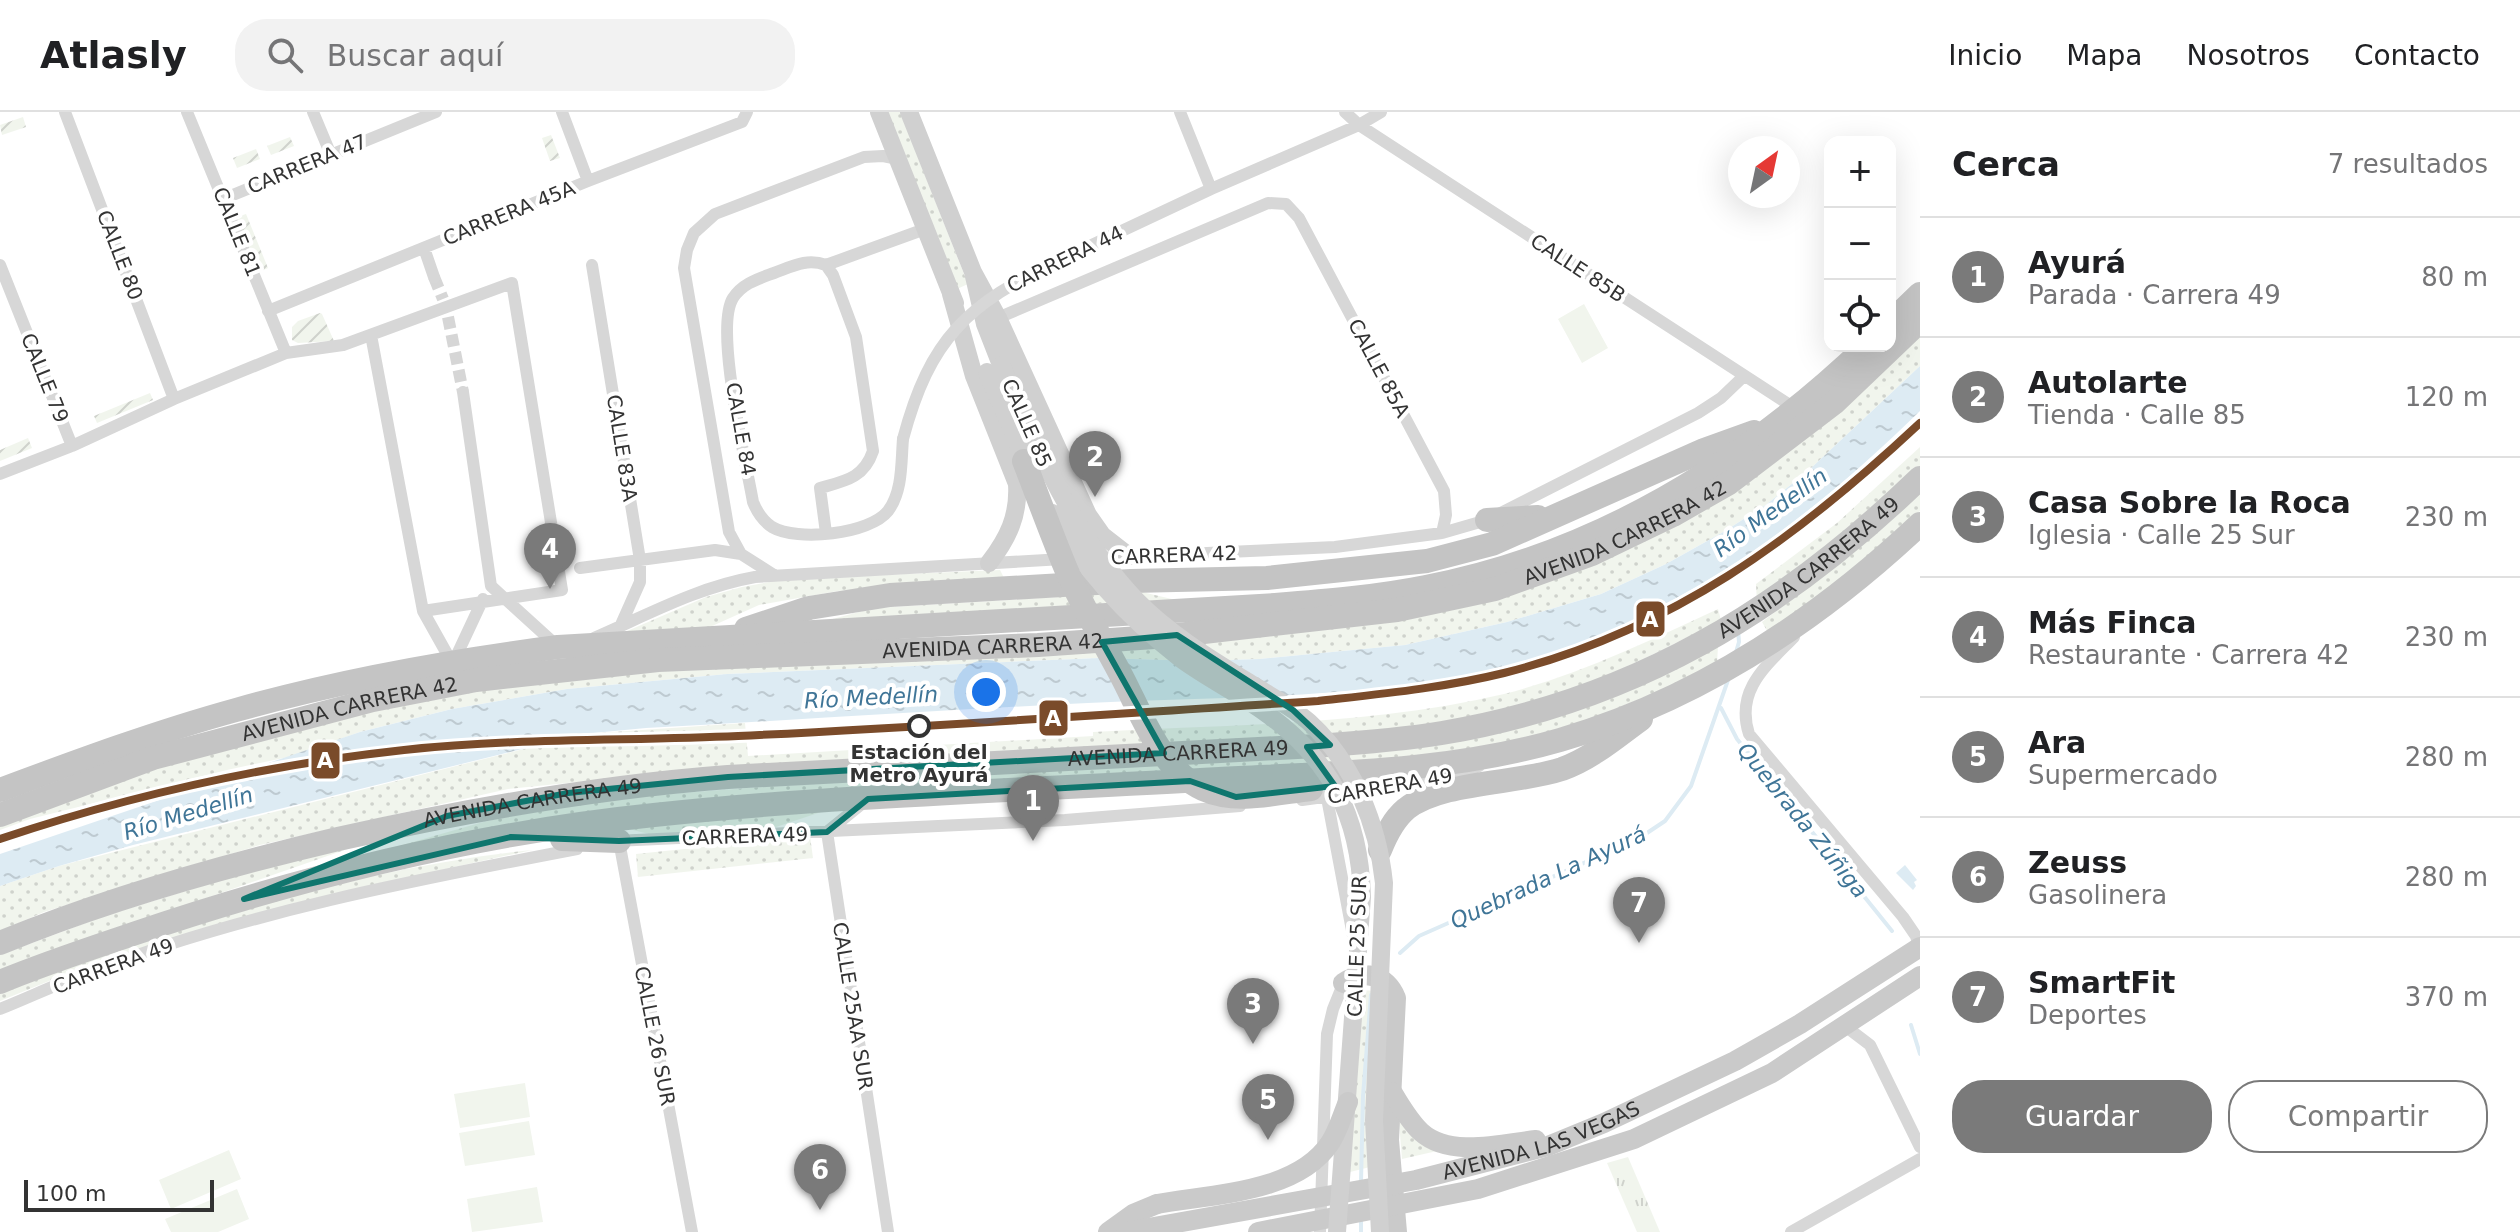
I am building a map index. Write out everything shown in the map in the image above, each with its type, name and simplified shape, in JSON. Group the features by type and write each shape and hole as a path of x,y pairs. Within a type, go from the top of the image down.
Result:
{"highway":[{"path":"1896,317 1920,294"},
{"name":"AVENIDA CARRERA 42","path":"0,815 153,758 359,703 476,680 644,660 1038,645 1169,636 1397,610 1495,589 1615,544 1729,483 1834,403 1920,321"},
{"name":"AVENIDA CARRERA 42","path":"0,790 168,730 239,709 453,661 567,646 1261,606 1382,595 1429,587 1562,546 1650,506 1725,463 1790,415 1860,352"},
{"path":"730,635 809,608 890,595 1131,581 1267,578 1427,561 1478,549 1561,516 1704,450 1790,415"},
{"path":"1020,472 1085,609 1149,729 1182,776 1207,791 1229,797 1319,793 1447,771 1506,754"},
{"name":"AVENIDA CARRERA 49","path":"0,943 100,905 201,873 447,816 568,793 646,783 1398,739 1487,724 1569,702 1645,672 1715,637 1758,611 1834,557 1920,478"},
{"path":"1487,520 1561,516"},
{"name":"AVENIDA CARRERA 49","path":"0,982 244,899 336,874 511,837 652,815 868,799 1378,770 1506,754 1564,739 1700,685 1748,658 1826,604 1880,562 1920,524"},
{"path":"1380,850 1394,822 1418,801 1439,793 1560,769 1580,761 1606,746 1669,699"},
{"path":"244,899 447,816"},
{"path":"511,837 619,841"}],"main road":[{"name":"CALLE 85","path":"879,112 951,294 1084,535 1137,601 1189,646 1236,674"},
{"path":"909,112 991,321 1102,535 1129,556"},
{"path":"951,294 974,376 1020,472 1033,514 1052,526 1065,524 1077,517 1081,498"},
{"name":"CALLE 85","path":"991,321 994,369 1020,472 1095,575 1142,625 1183,660 1209,677"},
{"path":"989,563 1013,525 1020,472"},
{"name":"CALLE 25 SUR","path":"1236,674 1293,710 1324,737 1358,790 1380,850 1384,906 1374,1120 1380,1232"},
{"name":"CALLE 25 SUR","path":"1209,677 1293,734 1312,754 1343,800 1353,826 1361,862 1362,897 1348,1102 1331,1225"},
{"name":"AVENIDA LAS VEGAS","path":"1126,1232 1481,1165 1573,1136 1760,1047 1920,948"},
{"path":"1343,983 1353,976 1374,975 1392,988 1396,998 1389,1140 1392,1184 1405,1204 1408,1232"},
{"name":"AVENIDA LAS VEGAS","path":"1263,1232 1331,1225 1372,1211 1493,1185 1634,1139 1749,1086 1920,976"},
{"path":"1392,1092 1414,1125 1440,1144 1476,1146 1573,1136"},
{"path":"1108,1232 1133,1214 1157,1204 1271,1183 1299,1172 1329,1146 1348,1102"},
{"path":"1262,1207 1294,1186 1322,1158"},
{"path":"1397,1232 1405,1204"}],"street":[{"name":"CALLE 80","path":"65,112 174,399"},
{"name":"CALLE 81","path":"187,112 286,353"},
{"path":"313,112 331,155"},
{"path":"562,112 588,181"},
{"path":"1180,112 1211,189"},
{"name":"CALLE 85B","path":"1345,112 1359,125 1744,376 1790,415"},
{"name":"CARRERA 44","path":"826,533 867,526 888,511 899,484 903,439 921,380 950,335 993,295 1060,260 1211,189 1359,125 1381,112"},
{"name":"CARRERA 47","path":"223,199 432,113"},
{"name":"CARRERA 45A","path":"268,311 742,122 747,113"},
{"path":"741,554 729,532 684,268 687,250 694,233 715,214 864,157 898,159"},
{"name":"CARRERA 44","path":"991,321 1268,203 1277,202 1292,209"},
{"name":"CALLE 85A","path":"1292,209 1444,491 1447,503 1442,533"},
{"path":"826,533 818,490 853,479 866,467 873,443 856,337 833,275 826,265 925,229"},
{"path":"424,248 434,277"},
{"name":"CALLE 84","path":"826,265 807,260 741,287 731,300 726,338 753,502 763,519 776,529 801,535 826,533"},
{"name":"CALLE 79","path":"0,265 72,446"},
{"name":"CALLE 83A","path":"592,265 640,560 640,582 620,627"},
{"path":"0,474 286,353 343,345 512,283 562,590 423,611"},
{"path":"371,335 423,611 453,661"},
{"name":"CARRERA 42","path":"567,646 729,581 774,575 1335,547 1442,533 1487,520 1688,419 1721,398 1744,376"},
{"path":"463,392 491,586 567,646"},
{"path":"1880,562 1920,538"},
{"path":"580,568 715,550 741,554 774,575"},
{"path":"453,661 491,586"},
{"path":"1826,604 1759,673 1747,696 1745,722 1757,745 1903,917 1920,948"},
{"name":"CARRERA 49","path":"0,1009 135,956 307,907 401,884 619,841 1065,820 1319,793"},
{"name":"CALLE 25 SUR","path":"1319,793 1352,929 1352,957 1327,1034 1321,1196 1331,1225"},
{"path":"827,832 868,799"},
{"name":"CALLE 25AA SUR","path":"827,832 888,1232"},
{"name":"CALLE 26 SUR","path":"619,841 692,1232"},
{"path":"1845,1026 1870,1045 1920,1147"},
{"path":"1791,1232 1920,1159"}],"highlighted area":[{"path":"1177,635 1293,710 1330,745 1307,747 1335,786 1236,797 1190,781 868,799 827,832 619,841 511,837 244,899 447,816 568,793 728,777 1164,753 1102,642"}],"green space":[{"path":"888,112 900,112 968,284 957,289"},
{"path":"23,117 26,127 2,135 0,125"},
{"path":"551,135 560,158 550,161 542,138"},
{"path":"290,137 294,146 271,155 267,146"},
{"path":"256,149 260,159 237,168 233,158"},
{"path":"246,214 268,268 259,272 237,217"},
{"path":"1584,304 1608,348 1582,363 1558,319"},
{"path":"320,313 334,341 298,343 292,340 292,327 298,321"},
{"path":"1920,330 1920,366 1809,470 1767,504 1666,564 1601,594 1507,622 1405,645 1259,659 1099,658 727,674 567,689 452,709 360,732 293,756 30,819 0,830 0,826 155,766 342,715 573,675 763,664 1501,595 1885,352 1896,352 1896,345"},
{"path":"150,393 153,400 97,423 94,416"},
{"path":"28,438 32,448 0,461 0,450"},
{"path":"1920,447 1920,467 1757,603 1756,584 1837,523"},
{"path":"1920,490 1920,511 1888,542 1769,634 1762,622 1829,571"},
{"path":"1000,570 1004,578 838,591 759,605 710,627 618,635 706,597 786,579"},
{"path":"1142,592 1176,600 1106,603 1025,612 825,621 874,608"},
{"path":"1718,609 1721,620 1596,680 1533,702 1443,722 1398,730 647,775 508,789 260,845 44,912 0,931 0,886 59,866 583,734 745,723 748,756 1351,718 1453,704 1532,686 1613,656"},
{"path":"1718,647 1717,663 1676,684 1593,718 1514,742 1378,761 378,852 483,822 562,805 629,797 838,781 1379,751"},
{"path":"833,808 776,827 649,834 621,827"},
{"path":"810,836 813,858 638,877 636,854"},
{"path":"382,837 0,970 0,955 107,915 225,879"},
{"path":"532,850 217,926 99,962 0,1001 0,994 64,969 262,904 396,871"},
{"path":"1358,990 1378,991 1370,1167 1350,1172"},
{"path":"525,1083 530,1117 460,1128 454,1094"},
{"path":"529,1121 535,1155 465,1166 459,1133"},
{"path":"1399,1122 1437,1151 1402,1159"},
{"path":"229,1150 241,1179 171,1209 159,1180"},
{"path":"1628,1157 1660,1232 1637,1232 1607,1163"},
{"path":"537,1187 543,1222 472,1232 467,1199"},
{"path":"237,1189 249,1219 218,1232 171,1232 165,1219"}],"water":[{"name":"Río Medellín","path":"1920,366 1920,411 1810,509 1694,589 1605,633 1544,656 1416,684 1351,691 978,709 583,734 133,845 0,886 0,854 360,732 452,709 567,689 727,674 1099,658 1259,659 1405,645 1507,622 1601,594 1666,564 1725,531 1767,504 1809,470"},
{"path":"1905,865 1917,880 1913,890 1896,873"}],"waterway":[{"name":"Quebrada La Ayurá","path":"1736,652 1738,630"},
{"name":"Quebrada La Ayurá","path":"1400,953 1419,936 1638,839 1665,821 1691,786 1728,680"},
{"name":"Quebrada Zúñiga","path":"1721,708 1737,739 1892,931"},
{"name":"Quebrada La Ayurá","path":"1361,1182 1363,1096 1371,995"},
{"name":"Quebrada Zúñiga","path":"1911,1025 1920,1054"},
{"name":"Quebrada La Ayurá","path":"1361,1218 1361,1232"}],"tunnel":[{"path":"434,277 443,299"},
{"path":"448,317 463,392"}],"transit line":[{"name":"A","path":"0,839 149,795 250,773 404,750 529,742 810,732 1318,701 1481,678 1565,655 1622,633 1728,576 1826,505 1920,423"}],"place":[{"name":"Autolarte","path":"1095,497"},
{"name":"Más Finca","path":"550,589"},
{"name":"Estación del Metro Ayurá","path":"919,726"},
{"name":"Ayurá","path":"1033,841"},
{"name":"SmartFit","path":"1639,943"},
{"name":"Casa Sobre la Roca","path":"1253,1044"},
{"name":"Ara","path":"1268,1140"},
{"name":"Zeuss","path":"820,1210"}]}
